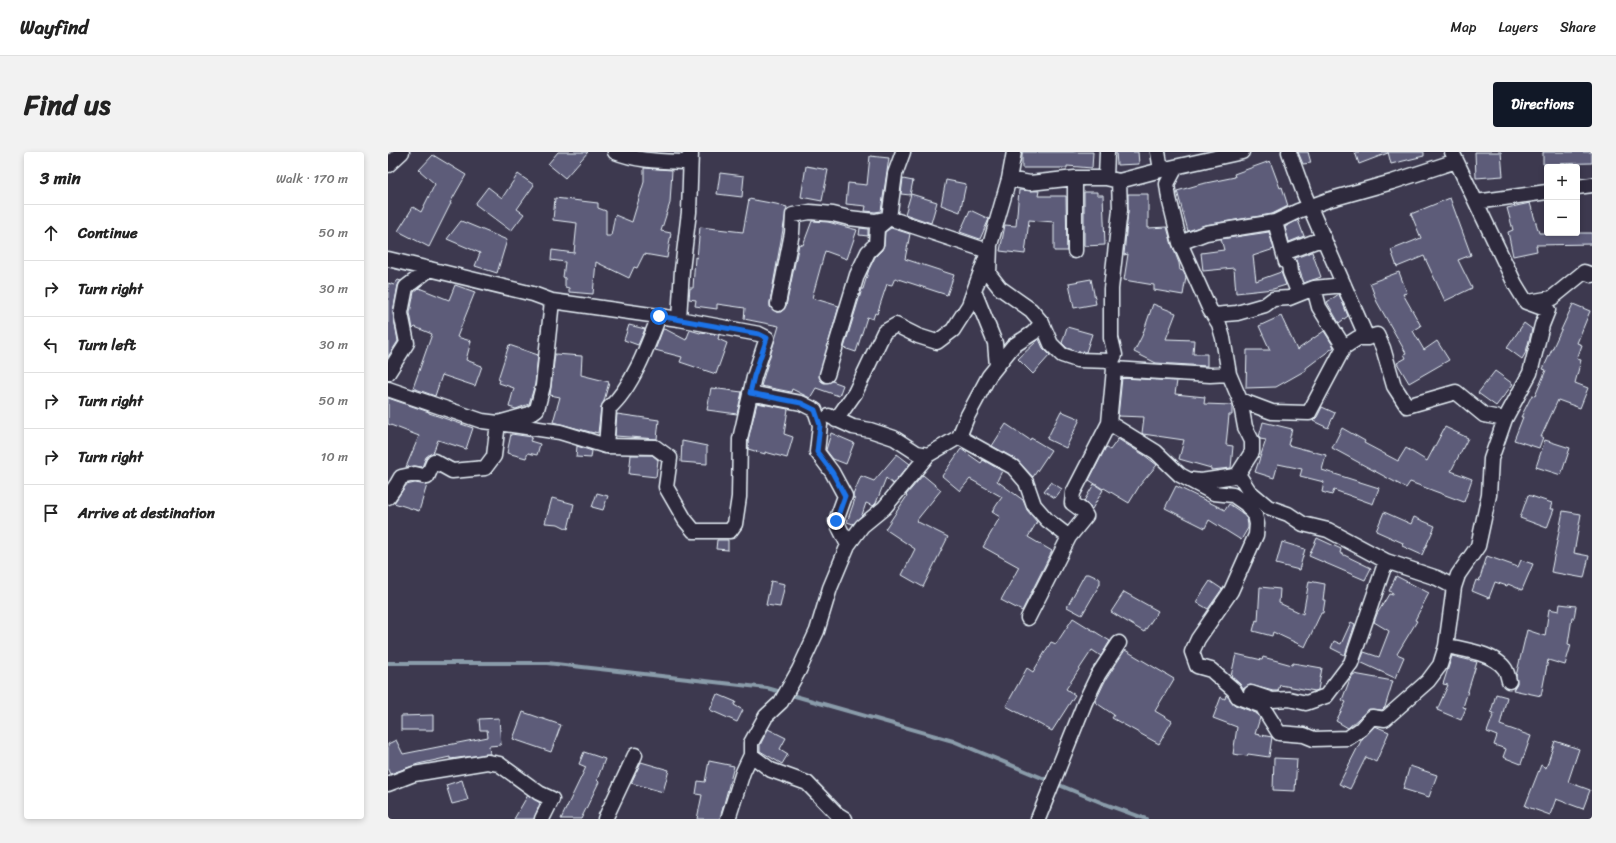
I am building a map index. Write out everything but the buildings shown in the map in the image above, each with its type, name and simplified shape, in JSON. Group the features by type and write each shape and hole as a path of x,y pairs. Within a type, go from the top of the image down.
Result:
{"street":[{"path":"388,165 402,152"},
{"path":"615,152 635,158 685,162 691,154"},
{"path":"827,375 857,275 868,252 876,244 877,228 889,218 895,174 903,152"},
{"path":"836,420 855,393 884,332 896,325 918,336 937,342 953,330 969,305 989,248 1009,179 1014,152"},
{"path":"1028,618 1069,536 1086,516 1083,511 1072,503 1073,493 1109,423 1115,355 1111,338 1110,289 1120,210 1112,180 1107,152"},
{"path":"1158,152 1161,170"},
{"path":"1288,152 1310,207 1367,338"},
{"path":"1009,179 1030,183 1075,178 1112,180 1235,153"},
{"path":"679,319 682,270 689,212 691,154"},
{"path":"1109,423 1156,452 1180,475 1214,493 1233,495 1246,504 1255,515 1257,524 1256,535 1231,591 1198,638 1192,652 1197,666 1211,670 1224,683 1234,690 1238,697 1262,706 1279,734 1304,735 1314,739 1348,738 1361,729 1372,717 1385,719 1428,681 1440,665 1446,646 1454,587 1458,575 1478,546 1489,494 1491,459 1505,419 1530,373 1542,325 1548,310 1526,302 1508,272 1454,157 1298,211 1275,222 1206,233 1180,243"},
{"path":"1176,167 1168,184 1169,198 1180,243 1210,310 1214,315 1223,338 1229,374 1240,400 1245,427 1252,441 1252,452 1238,474 1235,476 1200,481 1191,480"},
{"path":"1075,178 1075,251"},
{"path":"1580,187 1592,185"},
{"path":"1476,202 1544,192"},
{"path":"778,304 792,233 793,215 810,212 875,221 889,218 989,248"},
{"path":"1275,222 1286,262 1289,264 1290,272 1298,294"},
{"path":"1284,253 1324,238"},
{"path":"989,248 989,274 1000,288 1031,310 1042,323 1051,344 1062,355 1077,360 1113,365 1210,375 1229,374"},
{"path":"388,259 533,294 552,301 679,319 759,334 767,338 754,376 740,439 739,497 734,524 730,531 694,531 685,520 666,487 670,458 655,447 606,446 560,432 482,422 388,389"},
{"path":"388,373 407,342 401,313 406,287 430,269"},
{"path":"1526,302 1552,298 1584,272 1592,275"},
{"path":"1214,315 1237,313 1265,305 1273,299 1289,298 1314,288 1344,285"},
{"path":"1314,288 1319,307 1344,347"},
{"path":"974,291 995,342 997,366"},
{"path":"498,423 530,414 537,409 543,386 552,301"},
{"path":"606,446 609,408 617,401 636,370 648,345 659,316"},
{"path":"728,819 743,772 751,755 751,743 766,716 781,702 818,632 830,588 848,545 862,526 884,508 928,455 959,438 967,417 989,376 1012,346 1033,333 1042,323"},
{"path":"1240,400 1272,412 1308,413 1344,347 1358,338 1367,338 1377,334 1383,348 1394,386 1407,406 1456,392 1484,415 1505,419"},
{"path":"750,393 801,403 836,420 894,438 917,453 928,455"},
{"path":"815,410 820,425 817,452 832,472 845,496 836,521 848,545"},
{"path":"388,497 401,477 415,474 427,477 434,460 452,471 485,468 494,456 498,423"},
{"path":"959,438 1013,467 1026,482 1034,505 1047,520 1069,536"},
{"path":"1238,474 1249,491 1268,507 1288,514 1303,524 1328,530 1386,561 1437,578 1454,587"},
{"path":"1224,683 1236,690 1272,700 1289,699 1306,703 1326,696 1351,662 1386,561"},
{"path":"1038,819 1084,702 1098,675 1119,643"},
{"path":"1446,646 1467,650 1495,660 1505,669 1509,681"},
{"path":"605,819 635,755"},
{"path":"751,755 771,770 807,783 837,814 845,819"},
{"path":"388,784 414,774 487,762 499,764 539,793 552,799 542,819"}],"waterway":[{"path":"388,663 547,663 767,688 953,741 1105,804 1146,819"}],"route":[{"path":"659,316 759,334 767,338 750,393 801,403 815,410 820,425 817,452 832,472 845,496 836,521"}]}
